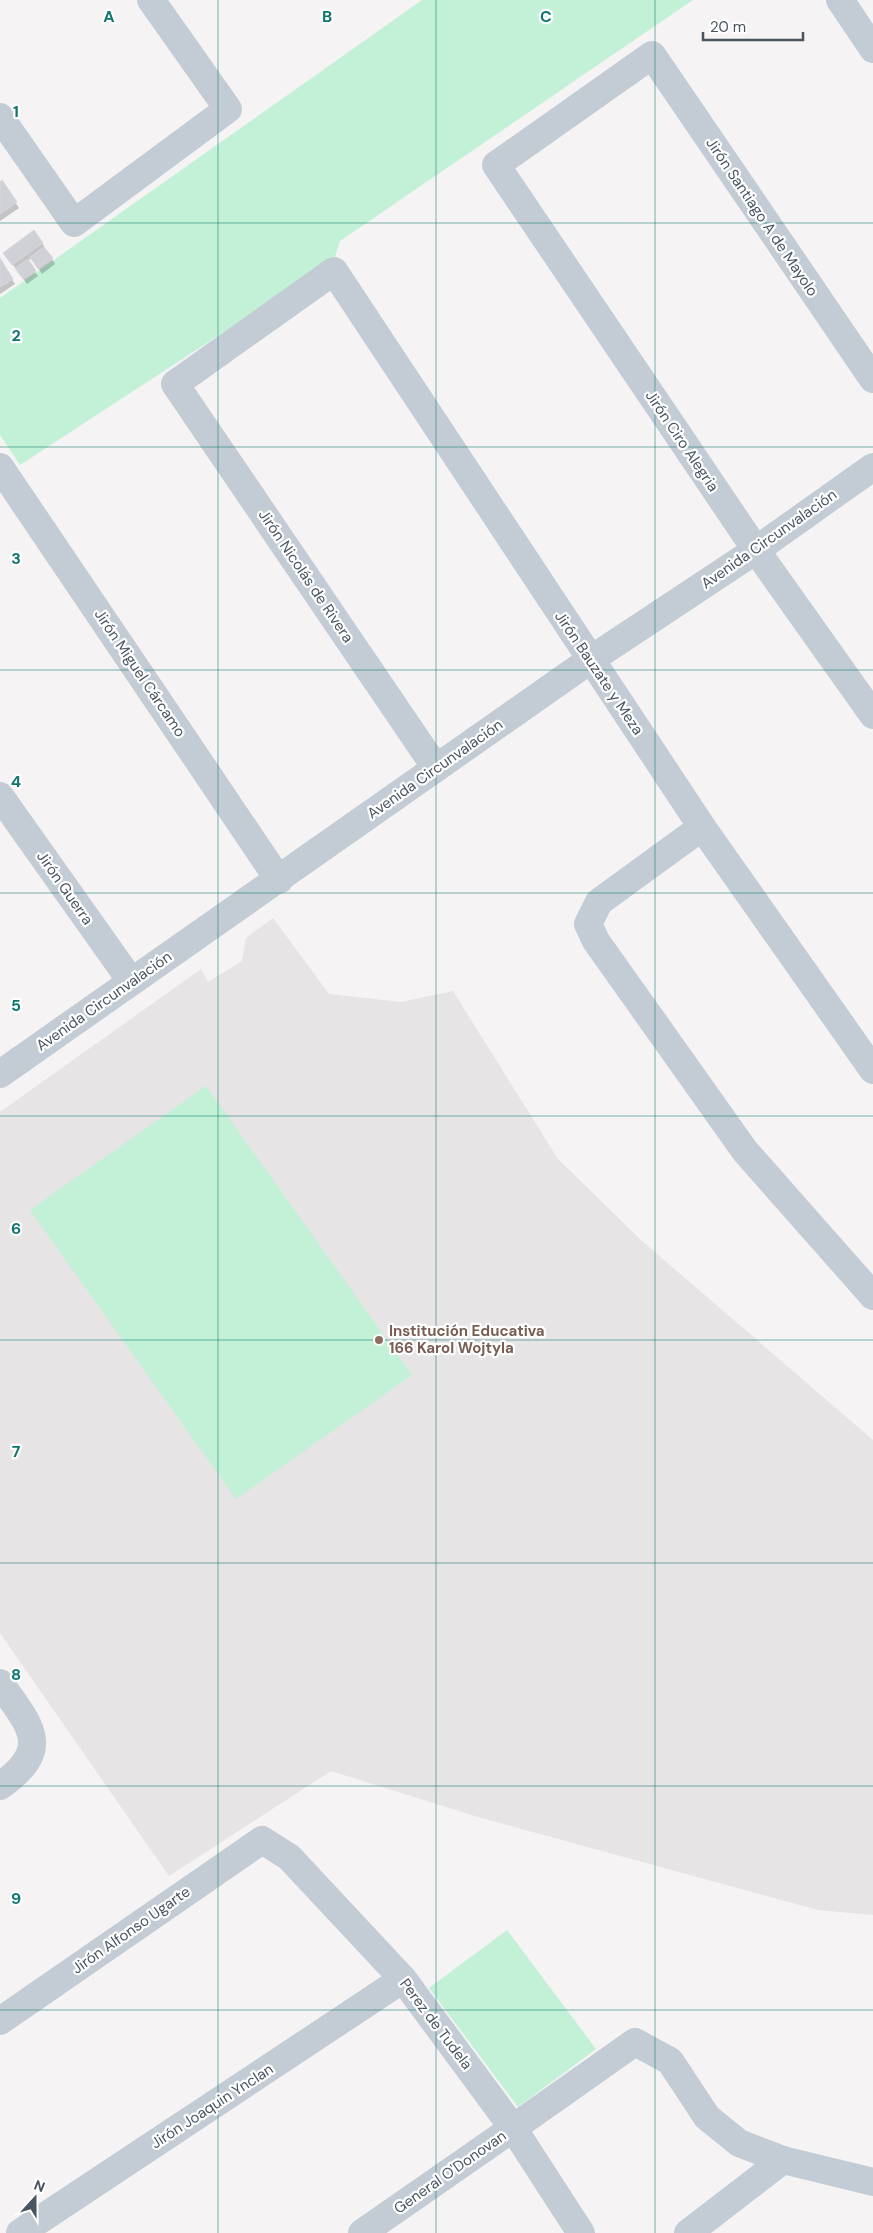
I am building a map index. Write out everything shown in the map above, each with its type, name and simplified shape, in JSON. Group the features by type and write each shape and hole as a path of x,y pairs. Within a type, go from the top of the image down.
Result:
{"street":[{"path":"0,117 74,223 228,109 150,0"},
{"path":"840,0 873,49"},
{"name":"Jirón Ciro Alegria","path":"652,54 496,165 756,550 873,715"},
{"name":"Jirón Santiago A de Mayolo","path":"652,54 873,379"},
{"name":"Jirón Bauzate y Meza","path":"176,384 334,270 702,827 873,1070"},
{"name":"Jirón Nicolás de Rivera","path":"176,384 436,768"},
{"name":"Jirón Miguel Cárcamo","path":"0,467 279,880"},
{"name":"Avenida Circunvalación","path":"0,1074 590,660 756,550 873,467"},
{"name":"Jirón Guerra","path":"0,796 131,981"},
{"path":"702,827 599,902 588,924 596,941 745,1151 873,1296"},
{"path":"0,1683 30,1726 32,1751 19,1773 0,1786"},
{"name":"Perez de Tudela","path":"262,1840 290,1857 404,1979 513,2128 581,2233"},
{"name":"Jirón Alfonso Ugarte","path":"0,2021 262,1840"},
{"name":"Jirón Joaquin Ynclan","path":"20,2233 404,1979"},
{"name":"General O'Donovan","path":"362,2233 635,2042 670,2060 707,2117 739,2143 783,2160"},
{"path":"688,2233 783,2160 873,2182"}],"shaded area":[{"name":"Institución Educativa 166 Karol Wojtyla","path":"273,918 329,994 401,1002 453,991 558,1159 642,1241 873,1440 873,1915 818,1910 478,1817 331,1771 169,1876 0,1633 0,1112 201,969 208,982 242,961 246,938"}],"green space":[{"path":"422,0 693,0 340,241 334,260 20,465 0,435 0,298"},
{"path":"206,1086 412,1375 236,1499 30,1210"},
{"path":"507,1930 596,2049 518,2107 429,1988"}],"building":[{"path":"2,180 17,202 0,214 0,182"},
{"path":"34,230 43,243 12,265 3,253"},
{"path":"44,247 53,258 38,269 30,257"},
{"path":"0,258 13,279 0,287"},
{"path":"28,259 36,271 23,279 15,268"}],"place":[{"name":"Institución Educativa 166 Karol Wojtyla","path":"379,1340"}]}
